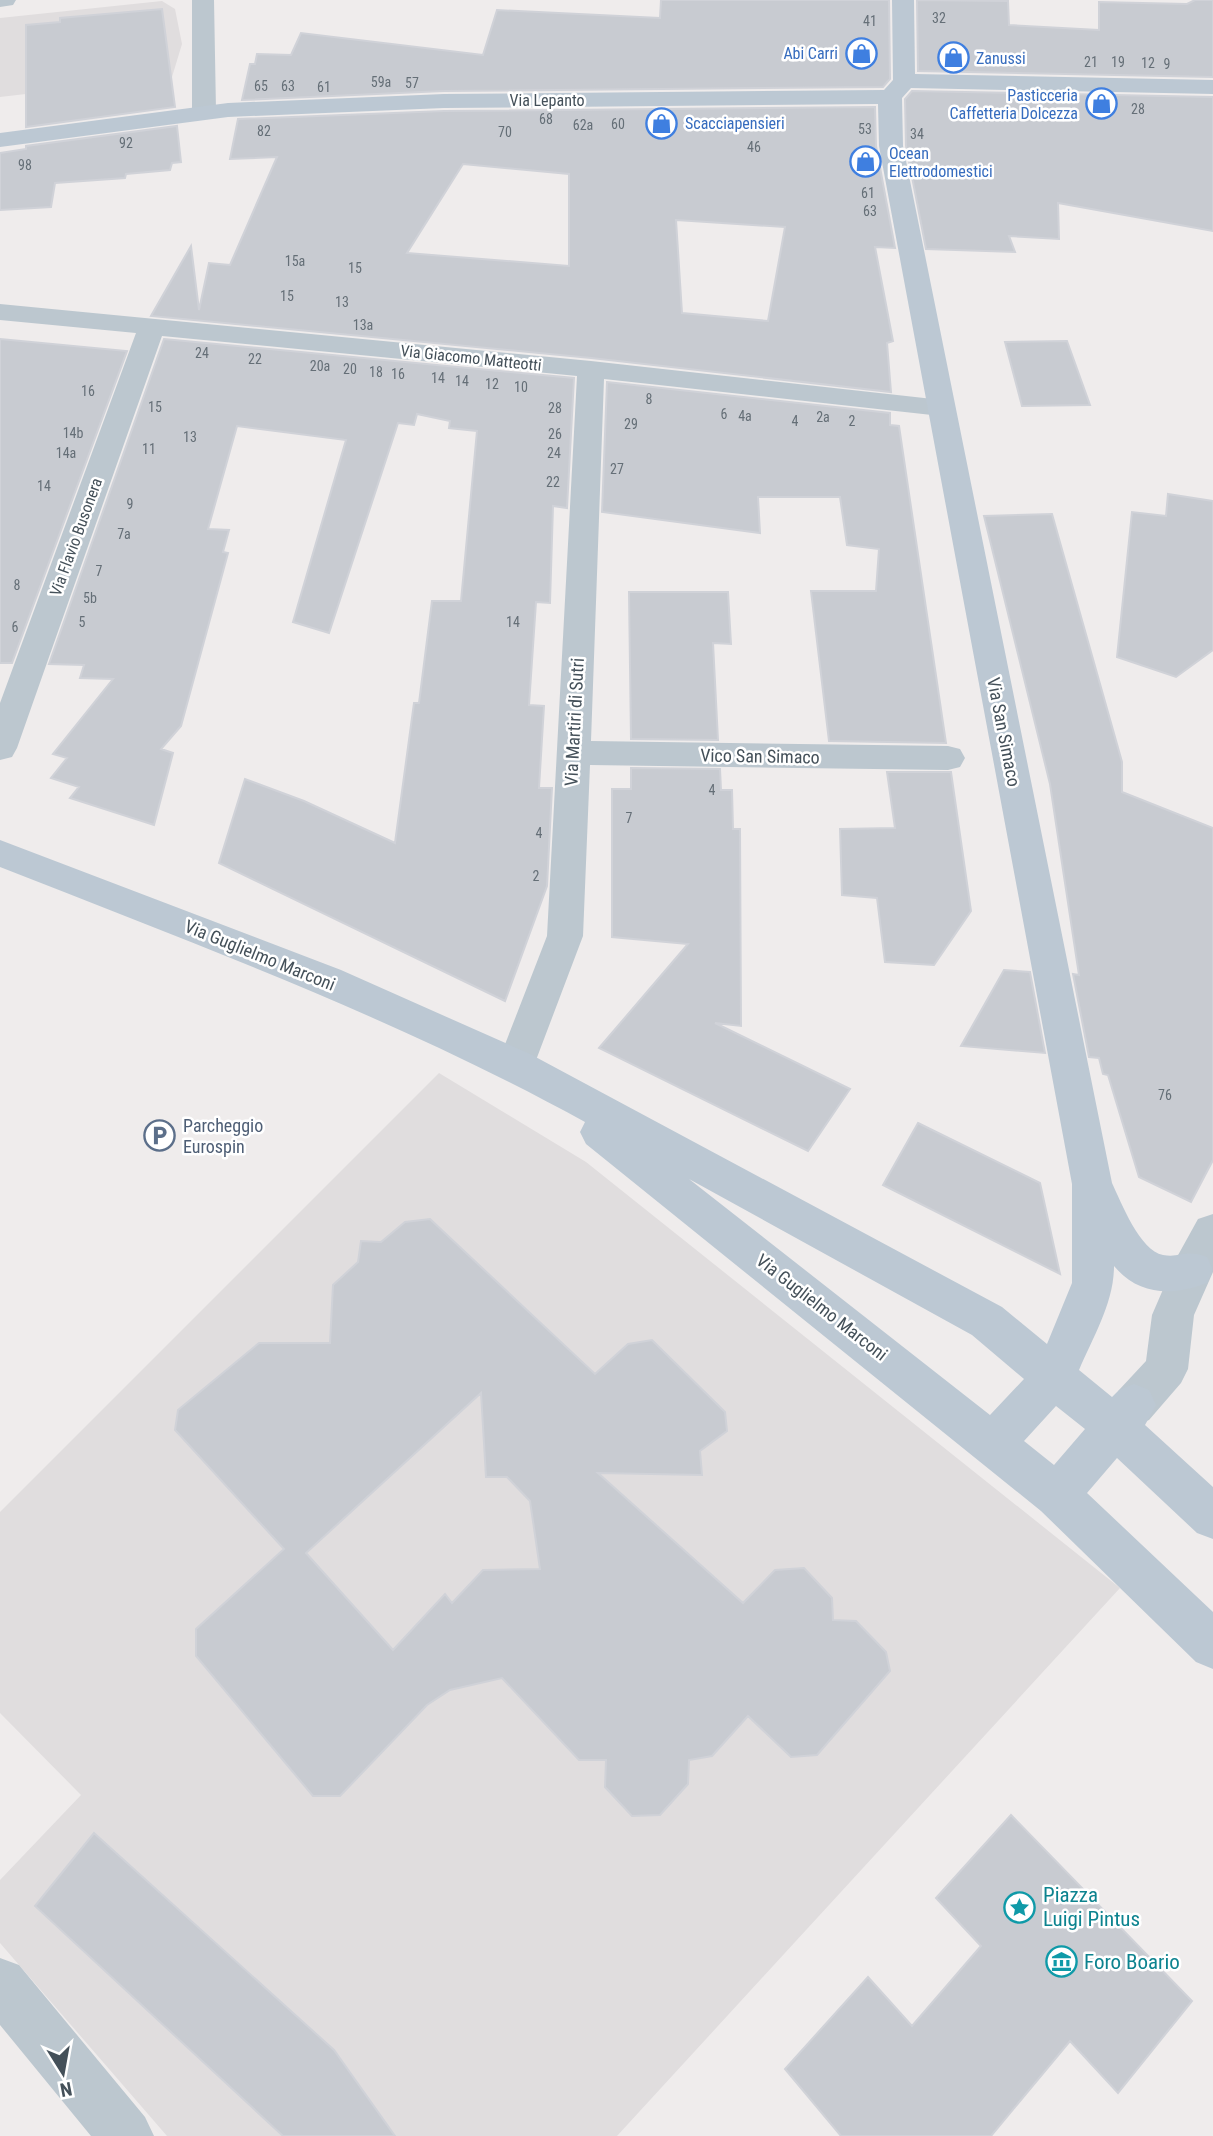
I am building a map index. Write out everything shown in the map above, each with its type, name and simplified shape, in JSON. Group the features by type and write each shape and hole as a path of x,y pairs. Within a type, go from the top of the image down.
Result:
{"street":[{"path":"203,0 204,111"},
{"name":"Via San Simaco","path":"903,0 905,21 891,146 1092,1184 1093,1283 1087,1303 1054,1377 994,1443"},
{"name":"Via Lepanto","path":"0,140 113,127 204,111 443,101 898,89 1213,87"},
{"name":"Via Giacomo Matteotti","path":"0,312 591,369 941,407"},
{"name":"Via Flavio Busonera","path":"0,748 152,327"},
{"name":"Via Martiri di Sutri","path":"516,1065 565,936 591,369"},
{"name":"Vico San Simaco","path":"573,753 948,758"},
{"name":"Via Guglielmo Marconi","path":"0,853 328,981 516,1065 987,1321 1054,1377 1125,1416 1213,1517"},
{"name":"Via Guglielmo Marconi","path":"516,1065 1057,1495 1213,1645"},
{"path":"1092,1184 1124,1247 1142,1267 1163,1275 1192,1270"},
{"path":"1057,1495 1166,1369 1173,1315 1192,1270 1213,1232"},
{"path":"0,1984 127,2136"}],"shaded area":[{"path":"162,1 175,9 182,44 172,77 0,97 0,18"},
{"path":"439,1073 586,1162 1120,1588 617,2136 167,2136 0,1943 0,1880 81,1795 0,1713 0,1512"}],"building":[{"path":"661,0 889,0 890,79 883,87 444,91 242,100 250,64 255,64 257,54 291,55 301,33 483,55 497,10 660,18"},
{"path":"917,0 1008,1 1009,25 1099,30 1099,2 1187,4 1195,0 1213,0 1213,77 918,71"},
{"path":"162,9 175,107 26,127 26,25 60,22 60,18"},
{"path":"912,91 1213,97 1213,231 1058,203 1059,239 1009,236 1015,252 926,249 906,146 905,99"},
{"path":"875,107 876,146 895,248 875,247 893,341 887,343 891,392 591,358 151,316 191,246 199,310 209,263 230,265 277,157 230,159 238,119 444,111","holes":["463,164 569,174 569,266 407,253","676,220 785,227 768,321 682,313"]},
{"path":"177,126 181,162 172,163 170,170 126,174 125,178 55,183 51,207 0,210 0,153 26,149 26,146"},
{"path":"0,339 127,351 12,663 0,663"},
{"path":"164,339 574,378 567,508 553,506 550,603 536,602 529,705 544,706 539,788 552,788 547,886 505,1001 219,863 245,779 304,801 395,843 414,703 419,703 432,601 461,601 477,431 449,428 450,421 417,414 414,425 398,423 329,633 293,622 346,440 237,426 208,529 229,530 223,552 228,553 181,726 161,749 173,753 154,825 70,798 79,787 51,778 67,758 53,754 113,679 80,678 84,665 49,664"},
{"path":"1067,341 1090,405 1022,406 1005,342"},
{"path":"607,382 890,413 890,425 899,426 946,743 829,741 811,591 876,591 879,549 847,545 840,497 758,497 760,533 602,512"},
{"path":"1168,494 1213,501 1213,650 1176,677 1117,657 1132,512 1166,516"},
{"path":"1052,514 1122,762 1122,792 1213,828 1213,1160 1191,1202 1139,1177 1108,1075 1103,1074 1099,1058 1089,1057 1073,974 1079,975 1050,784 984,516"},
{"path":"629,592 728,592 731,644 713,643 718,740 631,739"},
{"path":"631,768 720,769 721,790 732,790 733,829 740,829 741,1026 715,1023 850,1089 808,1151 599,1048 688,944 612,937 612,789 631,789"},
{"path":"887,772 951,772 971,911 934,965 885,962 877,898 842,895 840,829 895,828"},
{"path":"1004,970 1030,972 1045,1053 961,1046"},
{"path":"918,1123 1040,1183 1060,1274 883,1185"},
{"path":"430,1219 595,1374 628,1344 652,1340 725,1412 727,1431 700,1451 702,1475 598,1473 743,1603 775,1570 804,1568 832,1598 833,1620 856,1621 886,1652 890,1671 817,1755 791,1757 748,1716 712,1756 689,1760 688,1784 660,1815 632,1816 605,1787 606,1760 579,1760 502,1678 450,1690 427,1705 340,1796 313,1796 196,1656 196,1629 284,1549 175,1430 178,1410 259,1343 330,1343 333,1285 358,1262 361,1241 381,1242 405,1222","holes":["481,1393 486,1477 507,1477 530,1501 540,1569 483,1570 452,1603 445,1594 393,1650 306,1553"]},
{"name":"Foro Boario","path":"1011,1815 1192,2001 1118,2093 1070,2041 991,2136 841,2136 785,2069 868,1977 912,2026 981,1946 936,1898"},
{"path":"94,1833 334,2050 395,2136 283,2136 35,1906"}],"place":[{"name":"Abi Carri","path":"861,53"},
{"name":"Zanussi","path":"953,58"},
{"name":"Pasticceria Caffetteria Dolcezza","path":"1101,104"},
{"name":"Scacciapensieri","path":"662,123"},
{"name":"Ocean Elettrodomestici","path":"866,162"},
{"name":"Parcheggio Eurospin","path":"160,1135"},
{"name":"Piazza Luigi Pintus","path":"1020,1907"},
{"name":"Foro Boario","path":"1061,1962"}]}
